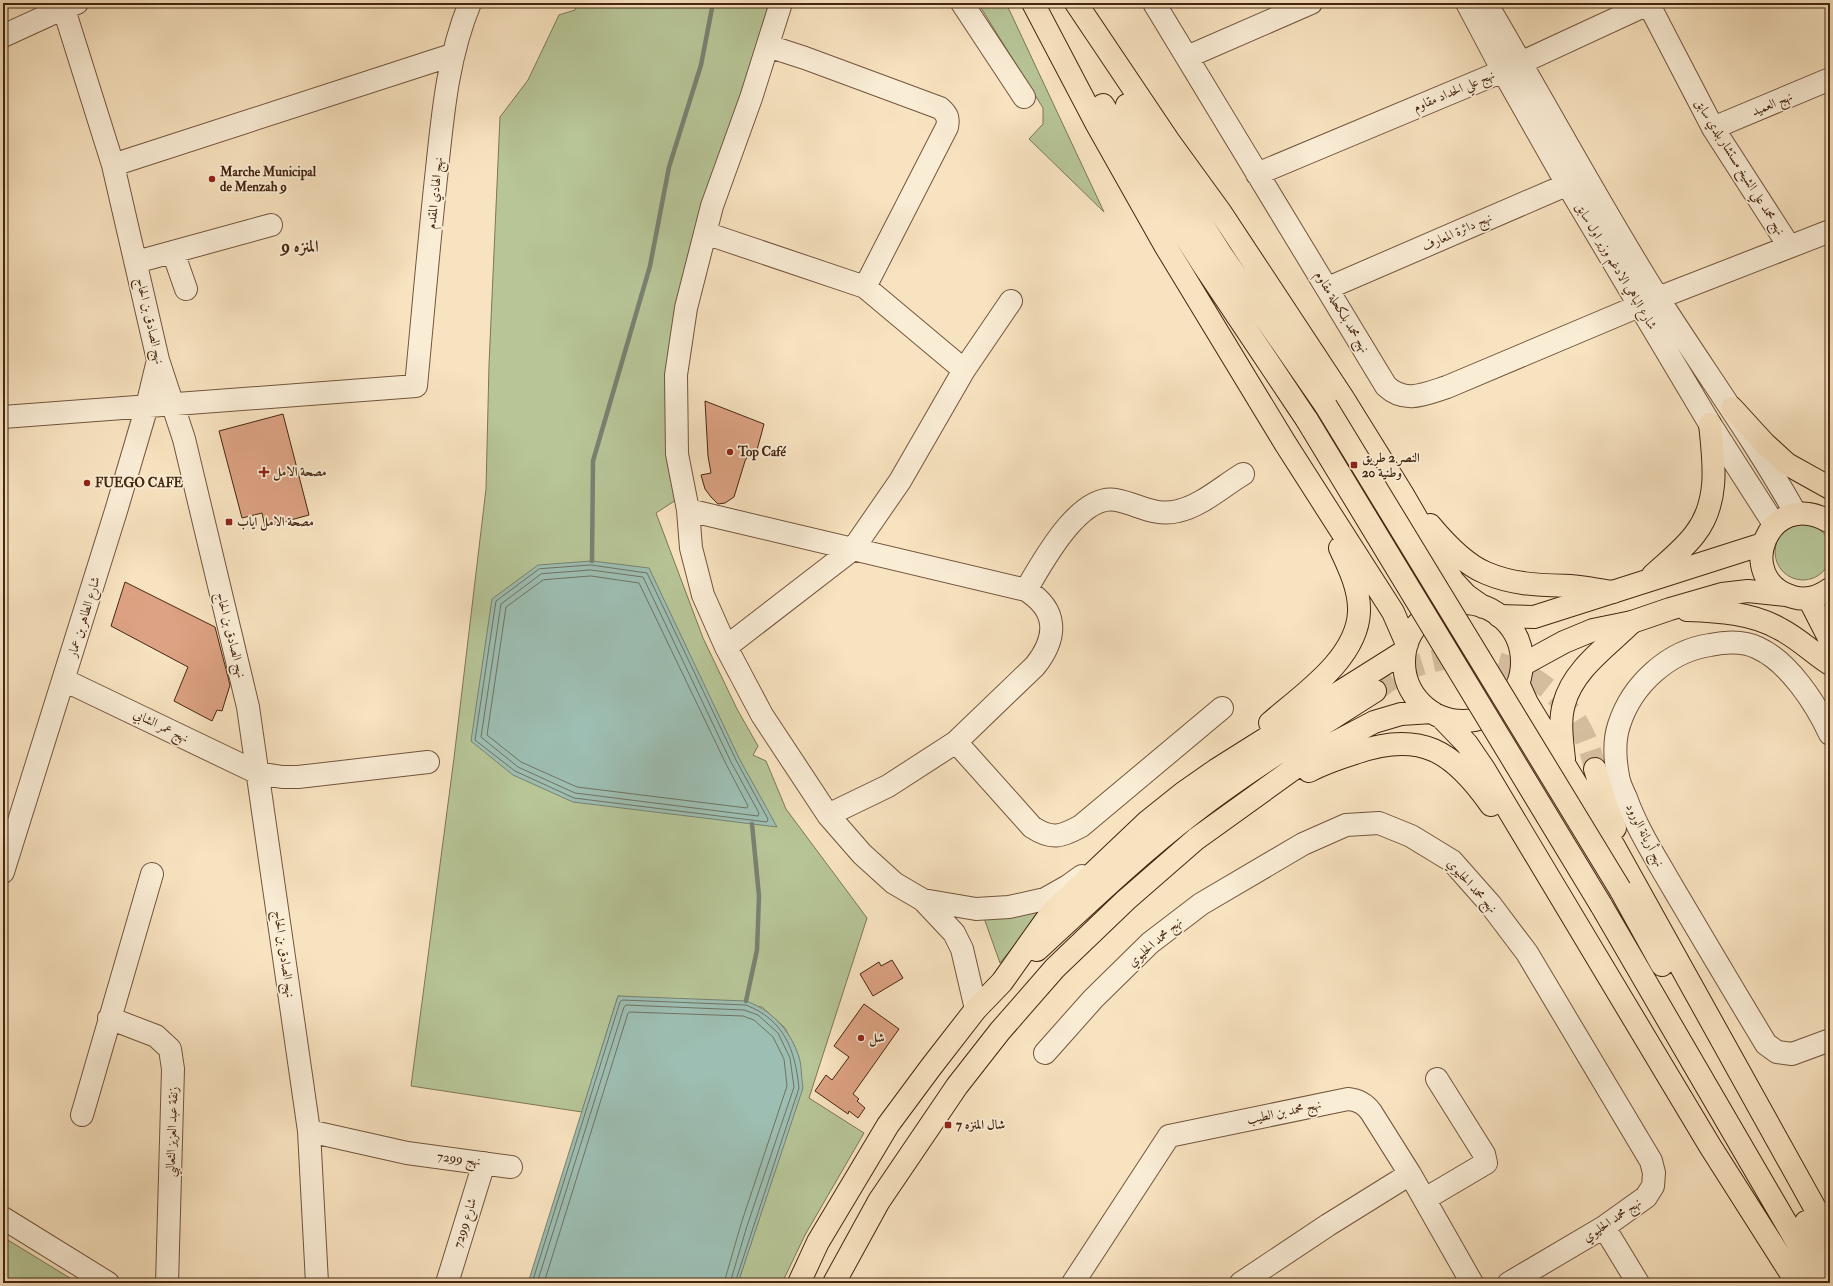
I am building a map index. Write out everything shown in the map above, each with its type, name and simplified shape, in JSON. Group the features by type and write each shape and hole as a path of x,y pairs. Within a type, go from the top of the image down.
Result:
{"main road":[{"path":"1034,3 1095,121 1166,248 1285,443 1393,612 1406,647"},
{"path":"1041,3 1139,164 1202,263 1307,420 1601,905 1821,1283"},
{"path":"1068,3 1124,99 1216,247 1326,406 1620,890 1830,1264"},
{"path":"1076,3 1168,140 1221,213 1343,398 1453,581 1466,595 1491,611 1512,630 1520,646 1520,674 1528,703 1615,848 1830,1235"},
{"path":"1732,408 1764,443 1787,464 1830,488"},
{"path":"1646,580 1677,553 1696,533 1707,511 1714,483 1714,458 1710,424"},
{"path":"1216,770 1337,663 1348,647 1356,630 1359,611 1356,588 1348,564 1285,443"},
{"path":"1402,494 1435,532 1459,555 1484,572 1520,583 1544,586 1570,586 1613,592"},
{"path":"1786,595 1774,586 1765,574 1761,559 1762,544 1767,533 1774,524 1784,518 1796,514 1808,513 1820,516 1830,522"},
{"path":"1762,544 1534,617 1491,611 1464,603 1446,606 1429,614 1416,627 1406,647 1404,669 1409,686 1418,700 1467,744 1484,770 1710,1146 1797,1283"},
{"path":"834,1283 879,1201 957,1086 1000,1031 1055,968 1126,900 1196,839 1317,752 1374,722 1401,714 1436,715 1459,721 1478,720 1495,712 1509,700 1520,674 1564,642 1593,630 1632,622 1722,594 1748,591 1786,595 1798,598 1809,598 1823,594 1830,589"},
{"path":"1809,598 1830,640"},
{"path":"1670,609 1715,611 1744,616 1780,628 1830,664"},
{"path":"1564,762 1561,729 1564,704 1575,678 1632,622"},
{"path":"1002,982 1051,913 1148,821 1216,770 1406,647"},
{"path":"799,1283 818,1242 888,1125 976,1010 1002,982 1128,866 1194,812 1252,771 1375,691"},
{"path":"1239,808 1320,765 1368,749 1395,743 1413,744 1434,750 1448,757 1478,786 1593,951"},
{"path":"1595,769 1608,814 1692,965 1753,1096"}],"street":[{"name":"نهج الهادي المقدم","path":"173,404 416,386 435,184 452,55 460,26 470,3"},
{"path":"781,3 705,233 686,308 676,375 677,454 688,510 691,548 703,595 726,647 762,715 828,815 862,854 894,883 923,900 954,933 962,949 976,1010"},
{"path":"962,3 1024,97"},
{"name":"نهج محمد بلكحلة مقاوم","path":"1154,3 1386,386 1394,394 1407,397 1422,395 1447,387 1649,302 1830,231"},
{"path":"1187,57 1311,3"},
{"name":"شارع الباهي الادغم وزير اول سابق","path":"1467,3 1512,66 1576,180 1649,302 1710,424 1774,524"},
{"name":"شارع الباهي الادغم وزير اول سابق","path":"1486,3 1512,66"},
{"name":"نهج علي الحداد مقاوم","path":"1257,174 1512,66 1648,3"},
{"name":"نهج محمد علي الشيخ مستشار بلدي سابق","path":"1648,3 1713,128 1789,246"},
{"path":"3,36 68,4"},
{"name":"نهج الصادق بن الحاج","path":"68,4 113,166 158,360 173,404 238,662 258,773 308,1131 317,1283"},
{"path":"768,46 805,58 940,108 947,116 949,121 947,126 865,287"},
{"path":"113,166 452,55"},
{"name":"نهج العميد","path":"1713,128 1830,79"},
{"name":"نهج دائرة المعارف","path":"1328,288 1576,180"},
{"path":"136,262 271,225"},
{"path":"705,233 865,287 964,370"},
{"path":"173,252 186,289"},
{"path":"726,647 853,549 900,481 964,370 1011,301"},
{"name":"شارع الباهي الادغم وزير اول سابق","path":"1649,302 1732,408 1771,470 1796,514"},
{"name":"شارع الطاهر بن عمار","path":"3,872 64,680 147,406 158,360"},
{"path":"3,417 173,404"},
{"path":"1026,590 1061,533 1092,504 1103,500 1115,500 1157,513 1178,511 1196,503 1243,474"},
{"path":"688,510 1026,590 1039,598 1047,608 1050,620 1051,638 1046,652 1035,666 956,742 888,786 828,815"},
{"name":"نهج أريانة الورود","path":"1830,734 1823,719 1796,679 1770,654 1756,647 1741,643 1718,644 1694,648 1671,659 1648,677 1628,702 1619,726 1616,748 1618,778 1634,821 1766,1044 1776,1052 1792,1054 1830,1040"},
{"name":"نهج عمر الشابي","path":"64,680 258,773 282,777 298,777 428,762"},
{"path":"956,742 1032,827 1043,834 1056,836 1067,833 1081,826 1222,708"},
{"name":"نهج محمد الحليوي","path":"1045,1053 1093,999 1150,944 1201,904 1303,844 1346,825 1379,823 1411,836 1452,861 1490,904 1527,953 1651,1161 1654,1173 1653,1186 1646,1197 1604,1227 1509,1283"},
{"path":"923,900 976,909 1009,907 1045,899 1068,886 1117,850"},
{"path":"82,1115 152,874"},
{"name":"زنقة عبد العزيز الثعالبي","path":"110,1018 156,1036 170,1049 174,1069 167,1283"},
{"path":"1425,1200 1486,1163 1484,1154 1436,1079"},
{"name":"نهج محمد بن الطيب","path":"1072,1283 1169,1136 1348,1099 1357,1100 1366,1105 1371,1112 1410,1174 1472,1283"},
{"name":"نهج 7299","path":"308,1131 407,1153 511,1167"},
{"name":"شارع 7299","path":"447,1283 484,1163"},
{"path":"1241,1283 1328,1225 1410,1174"},
{"path":"3,1218 108,1283"},
{"path":"1604,1227 1638,1283"}],"green space":[{"path":"578,3 777,3 680,300 676,500 656,513 703,638 737,709 758,746 753,755 766,761 786,809 867,918 809,1098 864,1133 805,1235 782,1283 738,1283 755,1229 798,1055 785,1028 762,1007 618,996 582,1112 411,1086 454,758 486,489 489,365 500,117 528,80 559,15 575,10"},
{"path":"978,3 1006,3 1104,212 1029,139 1043,124 1043,108"},
{"path":"1803,524 1814,526 1823,532 1829,541 1831,552 1829,563 1823,572 1814,578 1803,580 1792,578 1783,572 1777,563 1775,552 1777,541 1783,532 1792,526"},
{"path":"1046,907 1000,963 984,918"},
{"path":"3,1237 78,1283 3,1283"}],"water":[{"path":"592,561 649,568 739,758 777,827 573,802 513,775 471,741 492,599 538,565"},
{"path":"618,996 746,1001 771,1015 778,1022 790,1036 798,1054 803,1088 738,1283 528,1283"}],"building":[{"name":"Top Café","path":"705,401 764,424 757,450 749,454 745,461 734,497 725,503 718,504 711,497 705,489 701,475 711,473 708,456"},
{"name":"مصحة الامل","path":"283,414 309,515 265,527 262,513 242,518 219,431"},
{"path":"125,582 215,627 230,685 222,711 217,710 212,721 174,701 188,667 111,626"},
{"path":"892,960 903,978 873,996 860,974 879,962 881,966"},
{"path":"864,1004 899,1029 853,1094 859,1099 857,1101 865,1108 858,1118 849,1111 848,1114 815,1091 826,1075 832,1080 849,1057 834,1046"}],"waterway":[{"path":"592,561 593,461 650,266 669,167 701,65 713,3"},
{"path":"746,1001 757,950 759,896 752,824"}],"tunnel":[{"path":"1375,691 1392,678 1406,670 1433,661 1455,658 1478,659 1500,664 1522,672 1559,698 1581,728 1595,769"}],"place":[{"name":"Marche Municipal de Menzah 9","path":"212,179"},
{"name":"Top Café","path":"730,452"},
{"name":"النصر 2 طريق وطنية 20","path":"1354,465"},
{"name":"مصحة الامل","path":"264,472"},
{"name":"FUEGO CAFE","path":"87,483"},
{"name":"مصحة الامل اياب","path":"229,522"},
{"name":"شل","path":"861,1038"},
{"name":"شال المنزه 7","path":"948,1125"}],"district":[{"name":"المنزه 9","path":"300,246"}]}
